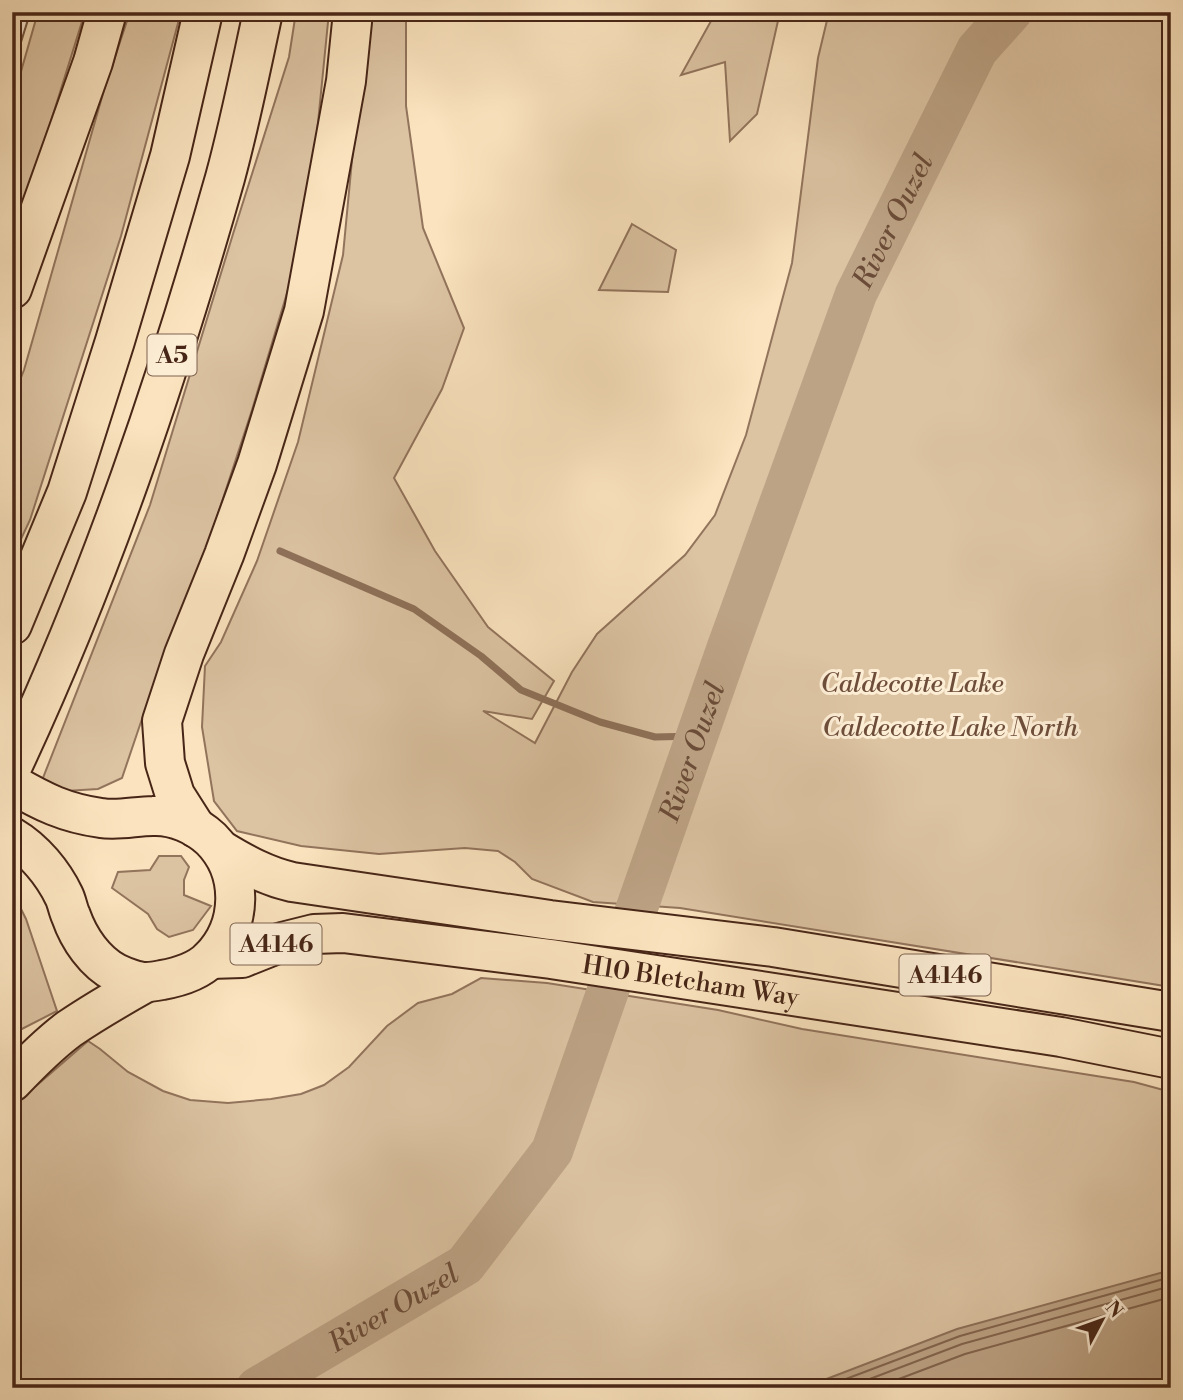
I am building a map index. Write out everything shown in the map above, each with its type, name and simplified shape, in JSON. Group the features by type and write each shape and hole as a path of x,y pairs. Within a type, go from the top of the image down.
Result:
{"highway":[{"path":"12,289 89,75 107,12"},
{"name":"A5","path":"12,625 66,492 116,341 170,156 203,12"},
{"name":"A5","path":"12,767 49,689 121,508 169,364 226,176 263,12"},
{"path":"12,1082 67,1031 102,1008 145,983 175,978 210,959 224,940 233,919 236,897 233,874 175,794 164,763 162,721 184,654 225,555 257,464 304,311 346,81 353,12"},
{"path":"12,784 47,804 74,814 104,819 155,816 175,818 208,839"},
{"path":"12,837 24,844 46,867 65,897 78,934 101,963 118,975 145,983"},
{"name":"H10 Bletcham Way","path":"208,839 249,868 292,883 550,920 773,947 1171,1012"},
{"name":"H10 Bletcham Way","path":"210,959 242,958 293,939 314,934 343,933 551,960 1061,1037 1171,1059"}],"lane":[{"path":"12,44 22,12"}],"green space":[{"path":"38,12 85,12 12,238 12,103"},
{"path":"130,12 181,12 121,236 30,520 12,558 12,400 24,370 104,90"},
{"path":"296,12 329,12 308,223 252,410 198,575 144,713 122,778 98,789 65,791 41,783 150,505 289,57"},
{"name":"Caldecotte Lake","path":"366,12 406,12 406,106 423,228 464,328 442,389 394,478 435,551 488,627 554,681 532,719 483,711 535,743 572,672 597,634 685,555 715,515 746,435 792,263 818,58 829,12 1171,12 1171,987 680,908 593,902 532,879 515,862 498,851 465,848 379,854 301,846 237,831 214,801 202,727 205,666 221,642 257,561 298,442 343,255"},
{"path":"716,12 780,12 757,114 730,141 725,62 681,75"},
{"path":"632,224 676,250 668,292 599,290"},
{"path":"159,856 181,856 189,867 184,880 184,895 211,906 193,930 169,937 157,929 148,914 112,888 118,872 150,870"},
{"path":"12,891 26,919 57,1011 12,1034"},
{"path":"481,978 547,983 718,1010 802,1029 1134,1082 1171,1092 1171,1388 12,1388 14,1105 88,1041 128,1072 163,1091 190,1100 228,1103 301,1094 324,1085 349,1067 387,1026 418,1003 452,994"}],"water":[{"path":"1171,1270 1171,1388 803,1388 957,1329"}],"waterway":[{"name":"River Ouzel","path":"257,1388 465,1265 552,1151 728,647 856,294 977,50 1011,12"},
{"path":"280,551 414,609 481,656 521,690 600,722 655,737 697,736"}],"park label":[{"name":"Caldecotte Lake North","path":"950,727"}]}
